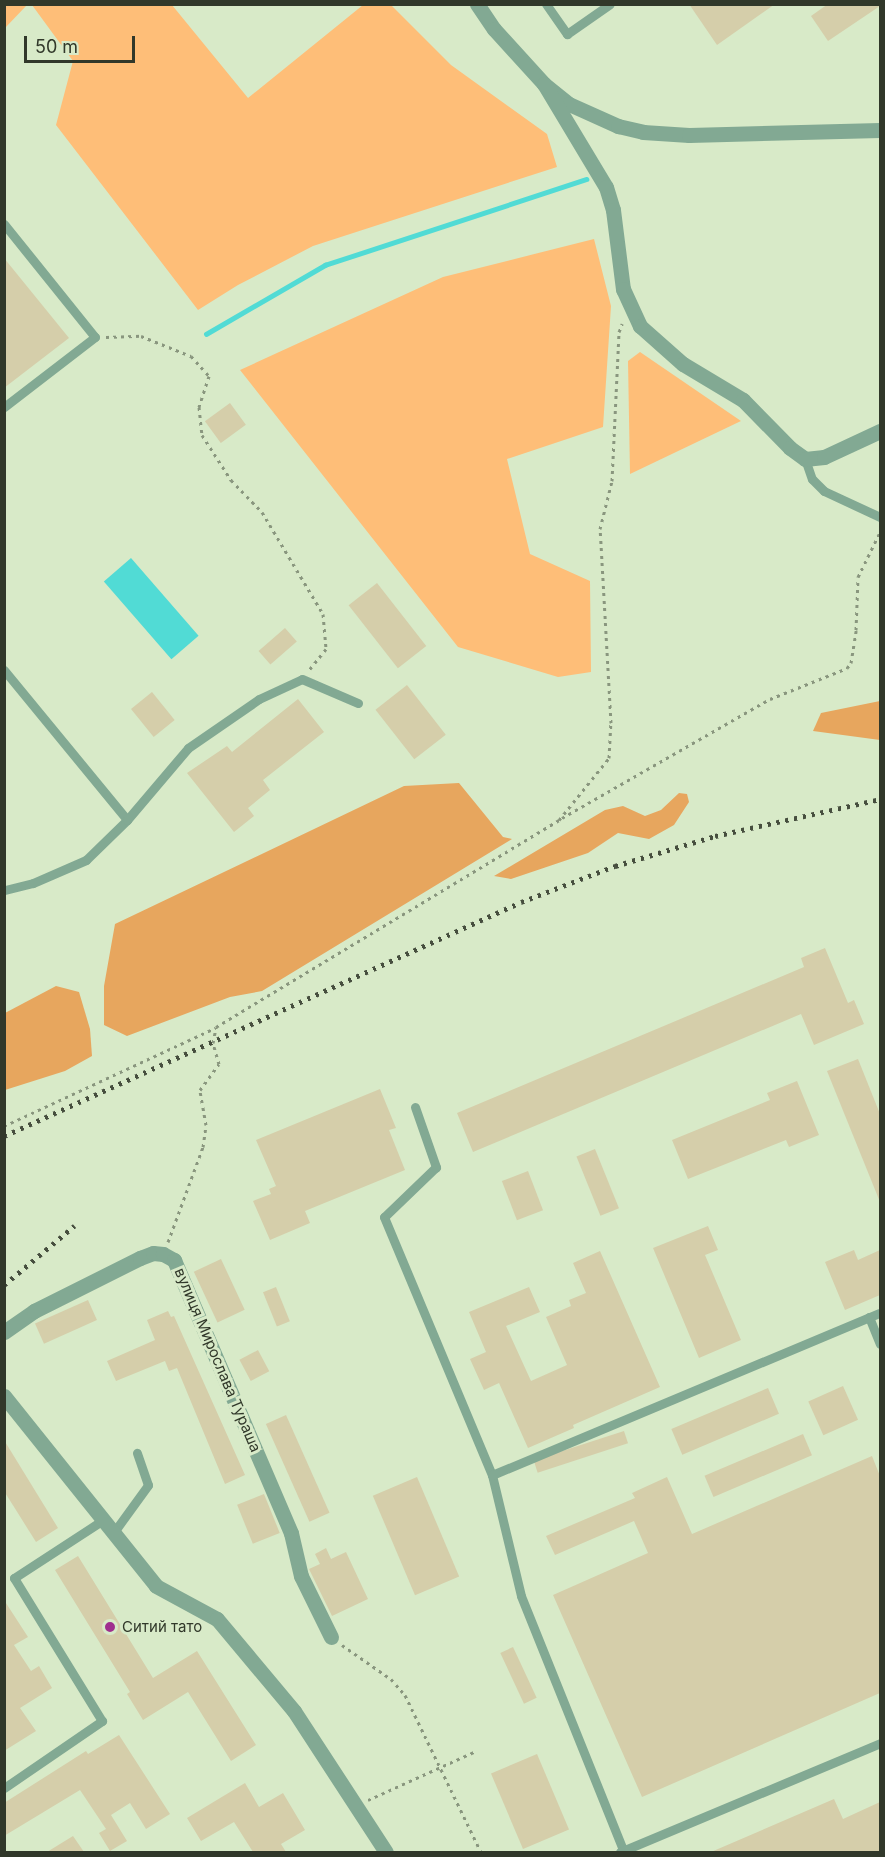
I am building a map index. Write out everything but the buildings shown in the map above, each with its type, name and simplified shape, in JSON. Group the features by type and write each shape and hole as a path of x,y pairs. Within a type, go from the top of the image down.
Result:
{"street":[{"path":"477,4 494,29 544,84 569,104 596,117 643,132 690,135 880,130"},
{"path":"544,84 606,188 613,210 623,289 640,326 683,364 743,400 797,455 804,459 824,457 880,432"},
{"name":"вулиця Мирослава Тураша","path":"4,1332 34,1311 140,1258 153,1253 163,1254 174,1260 182,1272 291,1533 300,1576 331,1638"},
{"path":"4,1396 156,1586 217,1619 294,1711 357,1804 386,1852"}],"lane":[{"path":"546,4 567,34 610,4"},
{"path":"4,224 95,337 4,407"},
{"path":"804,459 812,479 824,491 880,517"},
{"path":"4,670 127,820"},
{"path":"4,890 33,883 86,860 127,820 188,748 259,699 302,679 358,703"},
{"path":"415,1107 436,1167 384,1217 492,1475 521,1596 622,1852 880,1743"},
{"path":"492,1475 880,1312"},
{"path":"869,1317 880,1344"},
{"path":"114,1532 148,1485 137,1453"},
{"path":"4,1788 102,1721 14,1578 103,1520"}],"path":[{"path":"559,820 609,758 611,723 600,529 612,481 619,332 629,305"},
{"path":"95,337 141,336 191,356 209,376 199,407 202,435 231,480 262,512 322,614 326,649 302,679"},
{"path":"4,1126 216,1027 559,820 770,699 847,668 851,663 856,630 858,577 880,532"},
{"path":"163,1254 203,1146 206,1125 200,1090 219,1064 213,1043 216,1027"},
{"path":"331,1638 391,1679 405,1695 481,1852"},
{"path":"357,1804 476,1751"}],"shaded area":[{"path":"4,5 27,5 5,28"},
{"path":"32,5 172,5 248,98 363,5 391,5 451,65 547,134 557,167 313,246 238,285 198,310 56,125 73,61"},
{"path":"594,239 611,306 603,427 507,459 530,554 590,581 591,672 558,677 458,647 240,370 443,277"},
{"path":"640,352 741,421 630,474 628,361"},
{"path":"880,701 880,740 813,731 821,713"},
{"path":"459,783 503,837 512,839 262,991 230,997 127,1036 104,1025 104,986 115,924 404,786"},
{"path":"679,793 687,794 689,802 674,825 649,839 618,833 588,853 511,879 494,876 605,810 623,806 645,816 661,810"},
{"path":"56,986 79,992 90,1029 92,1056 65,1071 5,1090 5,1013"}],"water":[{"path":"131,558 199,636 171,659 104,582"}],"waterway":[{"path":"206,334 325,265 586,179"}],"railway":[{"path":"4,1136 521,902 615,866 715,836 880,799"},
{"path":"4,1285 74,1226"}],"place":[{"name":"Ситий тато","path":"110,1627"}]}
